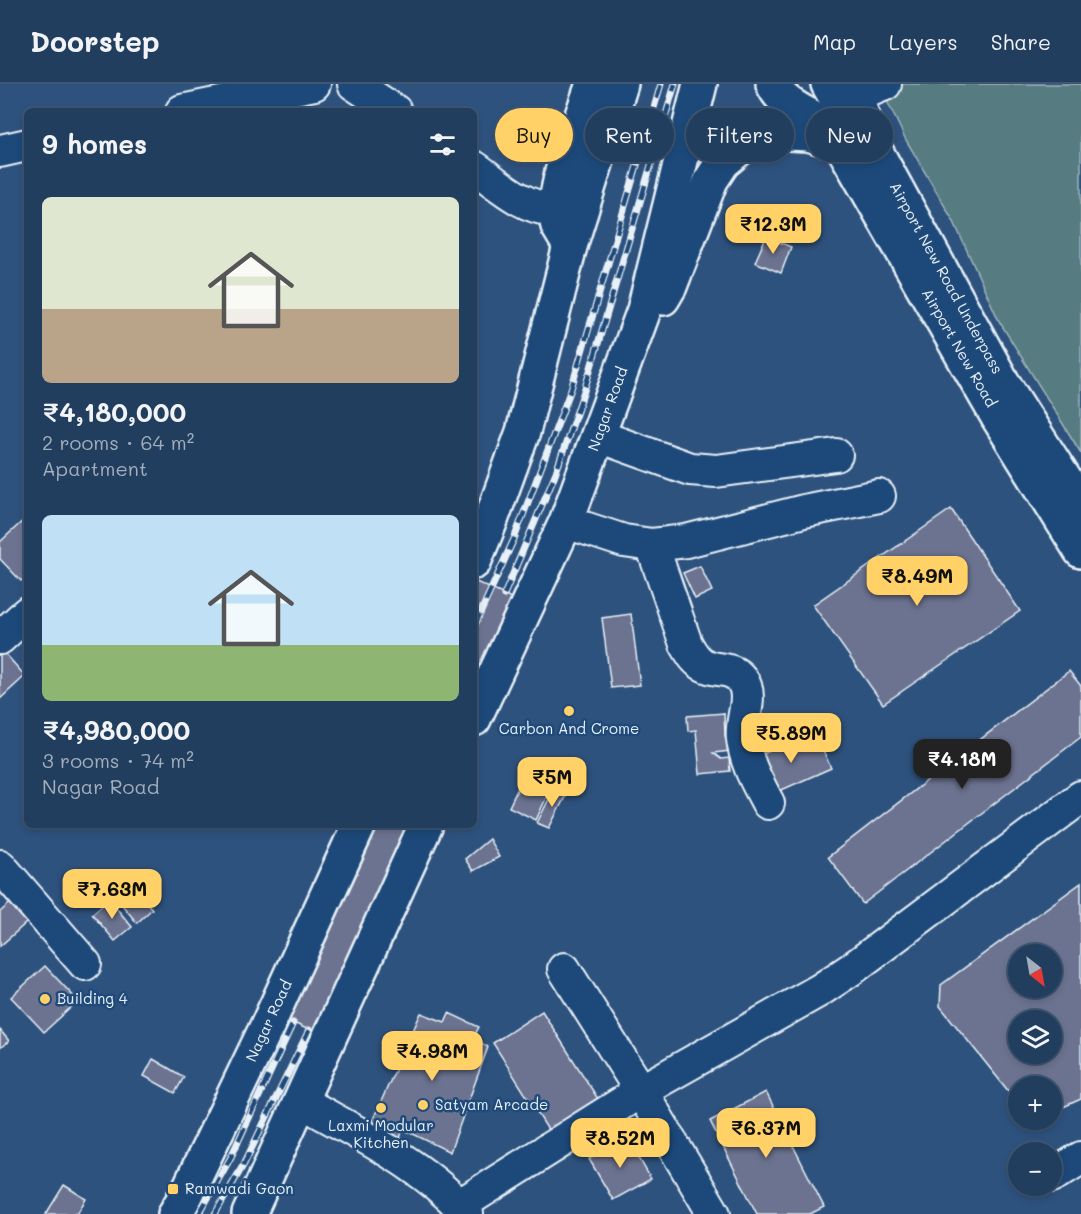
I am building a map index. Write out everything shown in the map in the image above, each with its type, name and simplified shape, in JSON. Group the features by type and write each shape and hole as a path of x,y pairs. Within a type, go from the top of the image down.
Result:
{"main road":[{"path":"570,246 558,226 554,210 562,172 593,84"},
{"path":"477,547 523,432 570,246 621,84"},
{"name":"Nagar Road","path":"477,712 566,522 644,310 700,84"},
{"path":"773,84 786,101 806,113"},
{"name":"Airport New Road Underpass","path":"855,87 873,146 1003,383"},
{"path":"636,332 657,308 670,286 711,180 723,162 752,138 768,132 806,134"},
{"name":"Airport New Road","path":"852,162 999,419 1081,551"},
{"name":"Airport New Road","path":"1003,383 1081,505"},
{"name":"Nagar Road","path":"174,1214 186,1195 270,1020 358,828"},
{"path":"249,1214 425,828"}],"street":[{"path":"197,108 314,84"},
{"path":"354,84 390,108"},
{"path":"0,151 24,146"},
{"path":"477,169 524,203 537,208 554,210"},
{"path":"598,436 690,469 716,471 836,455"},
{"path":"566,522 624,541 652,545 686,541 804,511 879,496"},
{"path":"652,545 686,644 694,658 704,666 731,671 741,678 747,690 742,736 748,765 768,803"},
{"path":"0,638 24,616"},
{"path":"301,1101 398,1157 451,1195 464,1209 641,1091 820,990 853,968 1081,797"},
{"path":"0,866 85,964"},
{"path":"564,969 641,1091 714,1214"},
{"path":"1062,1170 1081,1158"}],"green space":[{"path":"895,84 1081,84 1081,453 999,321 954,222 906,140 893,113 893,108 890,108 886,99"}],"building":[{"path":"766,237 791,247 781,273 755,262"},
{"path":"951,509 1020,611 883,704 813,605"},
{"path":"24,520 24,578 21,581 0,559 0,542"},
{"path":"700,566 712,591 695,599 683,573"},
{"path":"477,582 535,609 477,734"},
{"path":"631,614 640,685 611,688 602,618"},
{"path":"3,651 24,677 0,699 0,654"},
{"path":"1069,671 1081,686 1081,737 863,904 828,857"},
{"path":"724,713 725,736 730,751 713,753 721,759 729,758 730,771 700,774 696,730 688,731 687,716"},
{"path":"814,731 831,768 768,796 752,759"},
{"path":"526,771 553,783 536,820 509,807"},
{"path":"555,787 567,793 549,828 537,823"},
{"path":"349,828 433,828 334,1041 264,1010"},
{"path":"489,839 499,857 473,871 465,859"},
{"path":"129,882 152,909 137,923 114,895"},
{"path":"1081,883 1081,1099 1062,1108 1062,1076 1008,1076 1008,1091 940,1006 941,985"},
{"path":"17,897 34,916 0,946 0,912"},
{"path":"109,899 132,927 115,941 92,914"},
{"name":"Building 4","path":"45,966 78,1001 44,1032 11,997"},
{"path":"542,1011 600,1102 550,1133 493,1043"},
{"name":"Satyam Arcade","path":"421,1013 445,1022 449,1013 479,1027 473,1038 488,1047 450,1152 403,1129 399,1141 369,1128"},
{"path":"0,1030 9,1041 0,1048"},
{"path":"153,1059 184,1077 175,1093 144,1076"},
{"path":"766,1092 824,1207 810,1214 757,1214 710,1121"},
{"path":"627,1137 651,1179 613,1200 589,1159"},
{"path":"64,1185 86,1199 77,1214 46,1214"}],"railway":[{"path":"477,620 514,539 571,389 661,84"},
{"path":"504,595 556,472 584,391 675,84"},
{"path":"199,1214 231,1157 293,1023"},
{"path":"215,1214 244,1164 309,1030"}],"place":[{"name":"Carbon And Crome","path":"569,711"},
{"name":"Building 4","path":"45,999"},
{"name":"Satyam Arcade","path":"423,1105"},
{"name":"Laxmi Modular Kitchen","path":"381,1108"},
{"name":"Ramwadi Gaon","path":"173,1189"}]}
